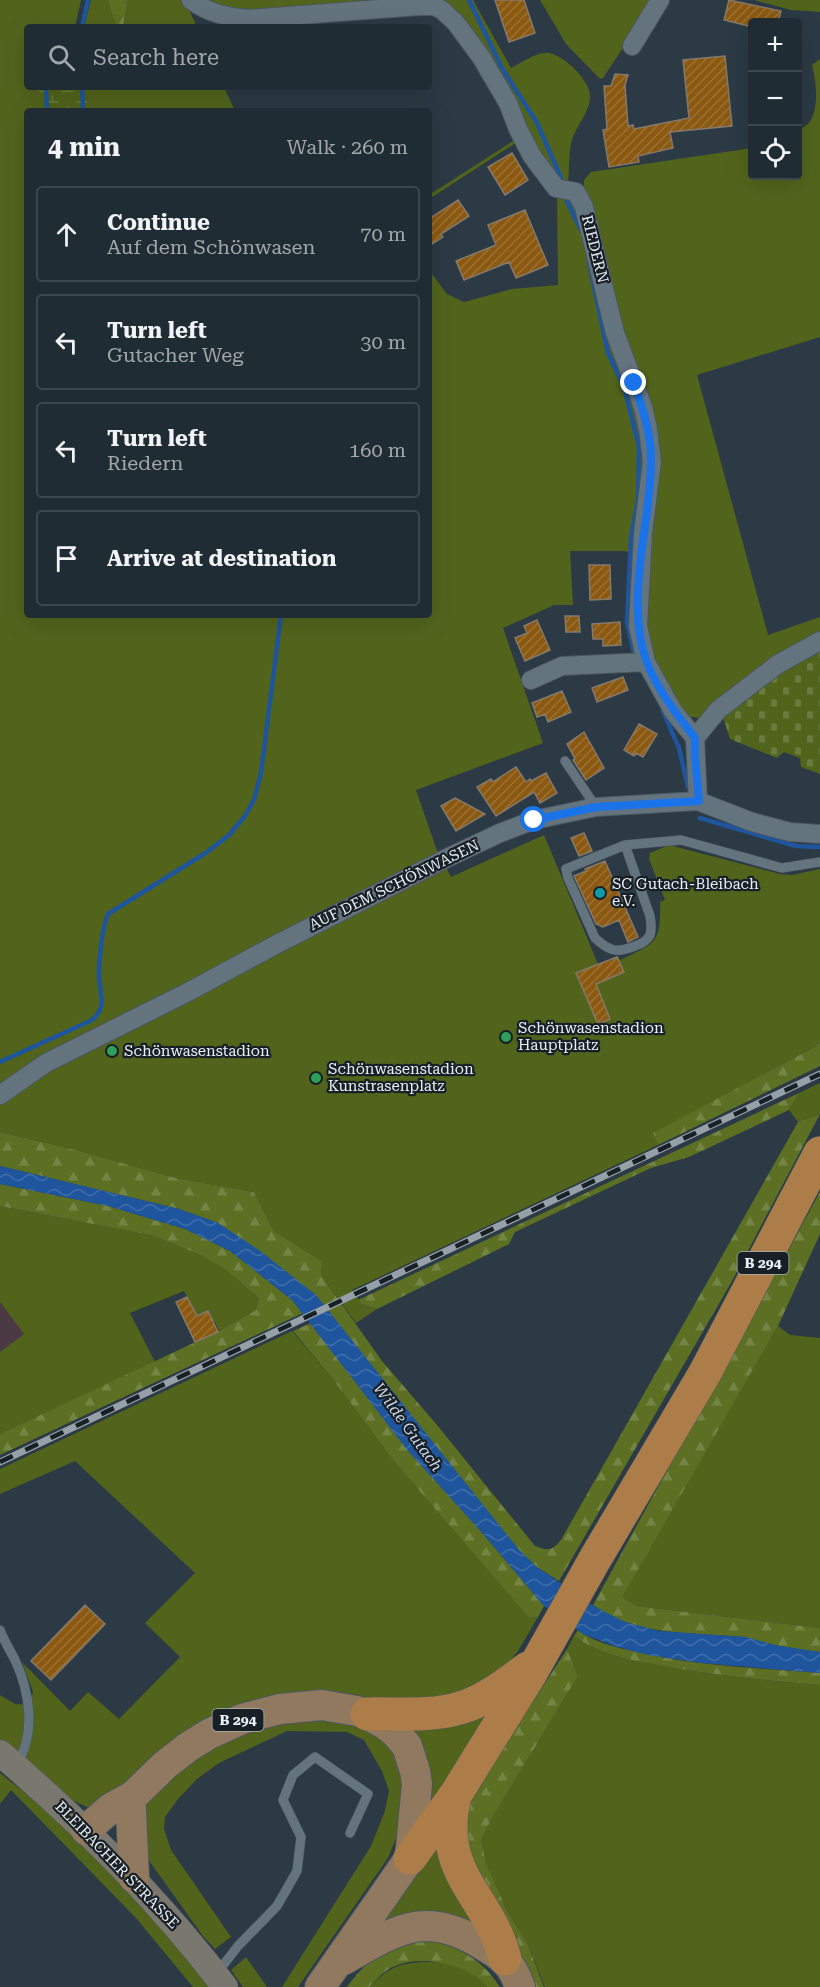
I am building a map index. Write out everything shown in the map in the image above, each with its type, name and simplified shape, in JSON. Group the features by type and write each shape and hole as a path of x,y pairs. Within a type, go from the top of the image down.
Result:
{"highway":[{"name":"B 294","path":"410,1858 456,1794 537,1662 705,1373 820,1153"},
{"name":"B 294","path":"367,1714 420,1714 460,1708 484,1697 537,1662"},
{"name":"B 294","path":"456,1794 451,1828 456,1863 500,1940 505,1959"}],"main road":[{"name":"B 294","path":"93,1837 132,1803 165,1765 209,1734 242,1719 280,1709 310,1706 340,1707 367,1714 386,1725 407,1746 417,1784 410,1858 320,1987"},
{"name":"BLEIBACHER STRASSE","path":"8,1760 41,1788 134,1878 178,1927 220,1981"},
{"path":"132,1803 134,1878"},
{"name":"B 294","path":"337,1963 389,1934 407,1927 428,1925 458,1932 505,1959 520,1987"}],"street":[{"name":"RIEDERN","path":"191,0 211,12 248,19 434,6 456,23 486,66 508,103 532,156 556,188 576,192 584,207 615,333 643,407 648,429 652,462 643,533 638,626 646,662 673,711 695,738"},
{"path":"632,46 660,0"},
{"path":"699,801 695,738 718,710 778,664 820,640"},
{"path":"531,680 562,666 646,662"},
{"name":"AUF DEM SCHÖNWASEN","path":"0,1095 46,1063 190,991 277,944 447,858 534,820 596,807 699,801 752,822 790,832 820,834"}],"lane":[{"path":"565,761 596,807"},
{"path":"625,845 650,916 651,933 648,939 641,944 621,951 602,945 596,938 570,884 566,869 625,845 681,840 782,868 820,862"},
{"path":"0,1630 16,1662 30,1706 28,1741 24,1752 8,1760"},
{"path":"220,1981 238,1946 277,1906 297,1871 301,1837 283,1800 293,1774 315,1757 368,1794 350,1833"}],"shaded area":[{"path":"0,1302 24,1334 0,1352"}],"green space":[{"path":"0,0 81,0 76,24 24,24 24,90 39,90 39,108 24,108 24,618 432,618 432,274 447,294 464,302 512,289 558,285 557,195 584,189 584,180 591,172 748,149 748,180 802,180 802,127 810,121 814,113 816,95 812,65 820,59 820,337 697,375 768,635 820,617 820,648 699,718 686,716 660,673 649,640 646,598 649,555 623,551 570,551 573,605 554,605 503,628 543,743 416,790 436,848 451,877 544,835 598,964 618,956 620,960 642,950 654,940 657,934 660,902 665,900 649,859 650,853 669,845 780,874 792,875 820,869 820,1044 654,1133 658,1145 352,1290 362,1304 377,1309 356,1323 321,1275 322,1261 274,1231 254,1192 176,1178 76,1150 0,1132"},
{"path":"91,0 108,0 115,24 85,24"},
{"path":"108,0 128,0 124,24 115,24"},
{"path":"128,0 473,0 511,68 545,53 555,55 570,64 582,78 587,85 590,98 572,140 568,181 564,184 527,142 514,144 432,197 432,193 513,141 505,115 467,46 438,17 422,12 260,24 186,3 196,24 124,24"},
{"path":"540,0 668,0 629,39 603,78 600,79 566,44"},
{"path":"754,0 820,0 820,12 791,10"},
{"path":"39,90 86,90 88,108 39,108"},
{"path":"86,90 225,90 234,108 88,108"},
{"path":"820,648 820,774 801,767 800,758 784,752 777,758 730,739 722,714 792,662"},
{"path":"820,1044 820,1066 658,1145 653,1133"},
{"path":"820,1083 820,1114 798,1122 789,1110 799,1093"},
{"path":"799,1093 789,1110 689,1157 651,1168 515,1232 509,1244 377,1309 362,1304 358,1300"},
{"path":"820,1114 732,1281 559,1581 537,1567 519,1550 394,1393 218,1223 179,1209 0,1166 0,1132 76,1150 176,1178 254,1192 274,1231 322,1261 321,1275 382,1361 535,1546 547,1549 552,1548 561,1540 798,1122"},
{"path":"0,1184 108,1206 185,1229 230,1251 292,1300 303,1313 0,1455 0,1434 219,1331 256,1310 259,1298 226,1270 198,1254 154,1236 0,1206"},
{"path":"820,1192 820,1234 778,1326 622,1597 637,1606 820,1628 820,1652 743,1637 646,1628 610,1615 593,1605"},
{"path":"0,1206 154,1236 198,1254 226,1270 259,1298 256,1310 219,1331 215,1322 197,1316 184,1291 130,1313 155,1362 0,1434 0,1352 24,1334 0,1302"},
{"path":"311,1323 544,1606 538,1617 529,1618 392,1459 332,1378 293,1331"},
{"path":"778,1326 790,1335 820,1338 820,1628 637,1606 621,1597"},
{"path":"292,1331 332,1378 392,1459 529,1618 538,1617 518,1651 503,1670 468,1698 304,1699 92,1808 79,1803 43,1780 0,1741 0,1695 15,1704 30,1705 33,1692 22,1662 70,1711 88,1692 119,1719 180,1657 145,1623 195,1573 75,1461 0,1494 0,1469"},
{"path":"578,1630 604,1644 656,1656 726,1666 820,1673 820,1685 710,1673 635,1661 609,1654 585,1643 574,1636"},
{"path":"574,1636 597,1649 622,1658 728,1676 820,1685 820,1987 545,1987 527,1942 508,1913 487,1865 481,1841 491,1820 578,1676 567,1649"},
{"path":"567,1649 578,1676 491,1820 481,1841 487,1865 508,1913 527,1942 544,1987 524,1987 475,1893 461,1822 481,1782"},
{"path":"501,1697 426,1815 393,1719"},
{"path":"267,1718 366,1719 409,1766 400,1828 388,1858 298,1987 282,1987 371,1846 385,1811 389,1791 382,1771 364,1740 347,1732 287,1731 219,1763 197,1779 165,1817 164,1829 171,1850 231,1937 215,1949 203,1936 150,1862 141,1843 138,1828 147,1795 164,1775"},
{"path":"0,1773 54,1816 95,1856 154,1920 208,1987 193,1987 136,1918 11,1790 0,1804"},
{"path":"442,1826 482,1940 370,1941"},
{"path":"428,1940 450,1946 469,1956 486,1969 500,1987 487,1987 467,1971 453,1966 425,1961 397,1965 369,1987 347,1987 363,1968 383,1951 402,1943"},
{"path":"246,1957 267,1987 243,1987 231,1970"},
{"path":"440,1962 457,1966 474,1975 487,1987 369,1987 392,1969 405,1964"}],"water":[{"name":"Wilde Gutach","path":"0,1166 179,1209 218,1223 259,1250 316,1295 519,1550 537,1567 597,1608 625,1622 659,1631 746,1637 774,1645 820,1652 820,1673 701,1663 648,1655 614,1646 583,1634 544,1606 408,1451 292,1300 230,1251 185,1229 108,1206 0,1184"}],"building":[{"path":"495,0 524,0 535,33 509,42"},
{"path":"729,0 781,11 779,18 748,18 748,26 724,20"},
{"path":"725,56 732,126 670,132 673,148 638,156 639,162 609,167 603,130 607,129 604,86 611,86 615,74 628,75 625,85 628,126 633,125 634,129 689,118 683,60"},
{"path":"512,153 528,180 505,195 488,167"},
{"path":"458,200 469,216 441,234 443,237 432,244 432,217"},
{"path":"525,210 548,265 516,278 509,262 464,280 456,261 496,245 488,225"},
{"path":"589,565 610,565 611,599 590,600"},
{"path":"565,616 579,616 580,632 566,632"},
{"path":"537,620 550,650 525,661 515,638 527,633 524,626"},
{"path":"620,622 621,645 603,646 603,639 593,639 592,624"},
{"path":"623,677 628,690 597,702 592,688"},
{"path":"562,691 571,712 548,722 545,714 537,717 532,703"},
{"path":"639,724 657,734 643,757 636,753 634,756 624,750"},
{"path":"584,732 604,768 586,780 573,760 575,759 567,744"},
{"path":"516,767 526,782 546,773 557,793 540,803 534,792 496,816 477,787 491,779 493,782"},
{"path":"455,798 485,814 456,831 441,806"},
{"path":"584,833 592,851 579,856 571,838"},
{"name":"SC Gutach-Bleibach e.V.","path":"605,861 638,937 628,942 619,920 603,927 596,924 574,876"},
{"path":"617,957 624,972 596,984 610,1019 598,1024 576,973"},
{"path":"187,1297 197,1316 208,1311 218,1332 195,1342 176,1302"},
{"path":"85,1605 105,1624 51,1680 31,1661"}],"waterway":[{"path":"83,24 88,0"},
{"path":"469,0 502,68 537,123 562,180"},
{"path":"46,90 47,108"},
{"path":"82,90 83,108"},
{"path":"565,197 581,230"},
{"path":"588,258 608,353 624,387 639,447 638,500 631,538 627,622 634,653"},
{"path":"0,1062 90,1021 96,1016 102,1000 99,974 103,935 108,914 207,852 229,835 245,816 254,800 261,773 281,618"},
{"path":"663,711 679,748 688,787"},
{"path":"700,818 796,846 820,847"}],"railway":[{"path":"0,1462 820,1074"}],"place":[{"name":"SC Gutach-Bleibach e.V.","path":"600,893"},
{"name":"Schönwasenstadion Hauptplatz","path":"506,1037"},
{"name":"Schönwasenstadion","path":"112,1051"},
{"name":"Schönwasenstadion Kunstrasenplatz","path":"316,1078"}],"route":[{"path":"534,820 596,807 699,801 695,738 673,711 646,662 638,626 643,533 652,462 643,407 634,383"}]}
